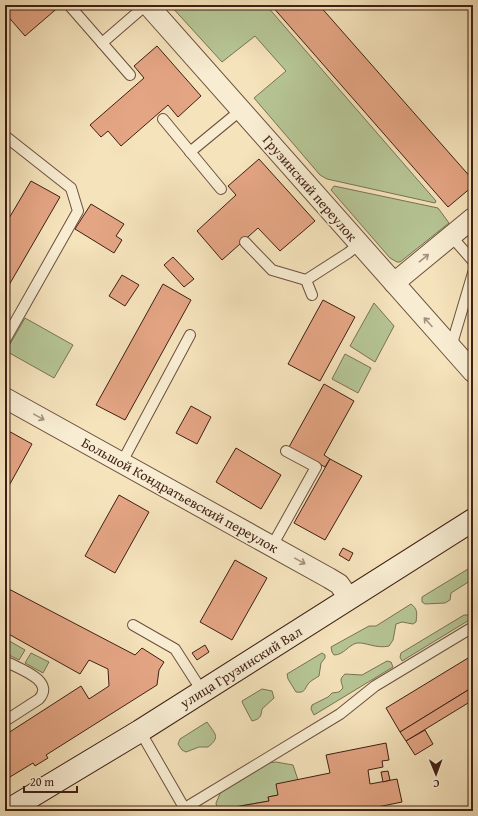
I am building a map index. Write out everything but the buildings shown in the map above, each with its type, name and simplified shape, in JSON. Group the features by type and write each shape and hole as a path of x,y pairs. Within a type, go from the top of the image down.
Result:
{"main road":[{"name":"улица Грузинский Вал","path":"7,811 140,731 473,520"}],"street":[{"name":"Грузинский переулок","path":"147,5 473,372"},
{"path":"394,283 473,218"},
{"name":"Большой Кондратьевский переулок","path":"5,398 329,578 339,584 349,598"}],"lane":[{"path":"69,5 130,75"},
{"path":"102,43 147,5"},
{"path":"190,152 241,110"},
{"path":"163,119 221,189"},
{"path":"5,136 71,188 78,211 5,340"},
{"path":"451,236 473,261"},
{"path":"245,242 272,270 306,280 348,253 359,244"},
{"path":"451,347 473,272"},
{"path":"306,280 312,295"},
{"path":"122,462 190,335"},
{"path":"272,546 316,467 286,451"},
{"path":"133,625 175,649 202,691"},
{"path":"140,731 186,809 340,714 375,686 473,627"},
{"path":"5,661 37,678 43,686 42,696 39,699 5,721"}],"green space":[{"path":"170,5 266,5 436,201 435,203 327,179 320,175 254,98 286,71 255,36 222,62"},
{"path":"334,186 438,208 449,223 400,262 397,262 390,258 331,190"},
{"path":"374,303 394,326 375,362 350,346"},
{"path":"25,318 73,345 54,378 6,351"},
{"path":"345,354 371,368 358,393 332,379"},
{"path":"473,566 473,579 451,593 450,600 445,603 425,604 422,602 422,597"},
{"path":"411,604 416,610 416,622 413,624 402,622 396,624 393,640 389,646 380,647 357,643 337,655 334,655 332,652 331,647 369,626 376,626"},
{"path":"464,615 468,615 471,619 402,661 400,657 401,653"},
{"path":"6,639 25,650 19,660 5,653"},
{"path":"31,653 49,662 43,673 25,663"},
{"path":"322,653 325,655 325,658 321,663 319,676 309,683 303,691 296,692 288,679 287,674"},
{"path":"387,661 391,662 393,667 314,715 311,709 312,705 328,697 332,693 339,692 343,688 341,679 345,674 362,675"},
{"path":"262,689 272,691 274,698 262,709 260,717 252,721 242,701"},
{"path":"207,722 216,738 212,744 208,747 199,747 186,752 182,750 178,744 180,739"},
{"path":"276,762 293,765 298,780 278,795 268,797 269,801 217,810 216,803 226,780 252,765"}]}
